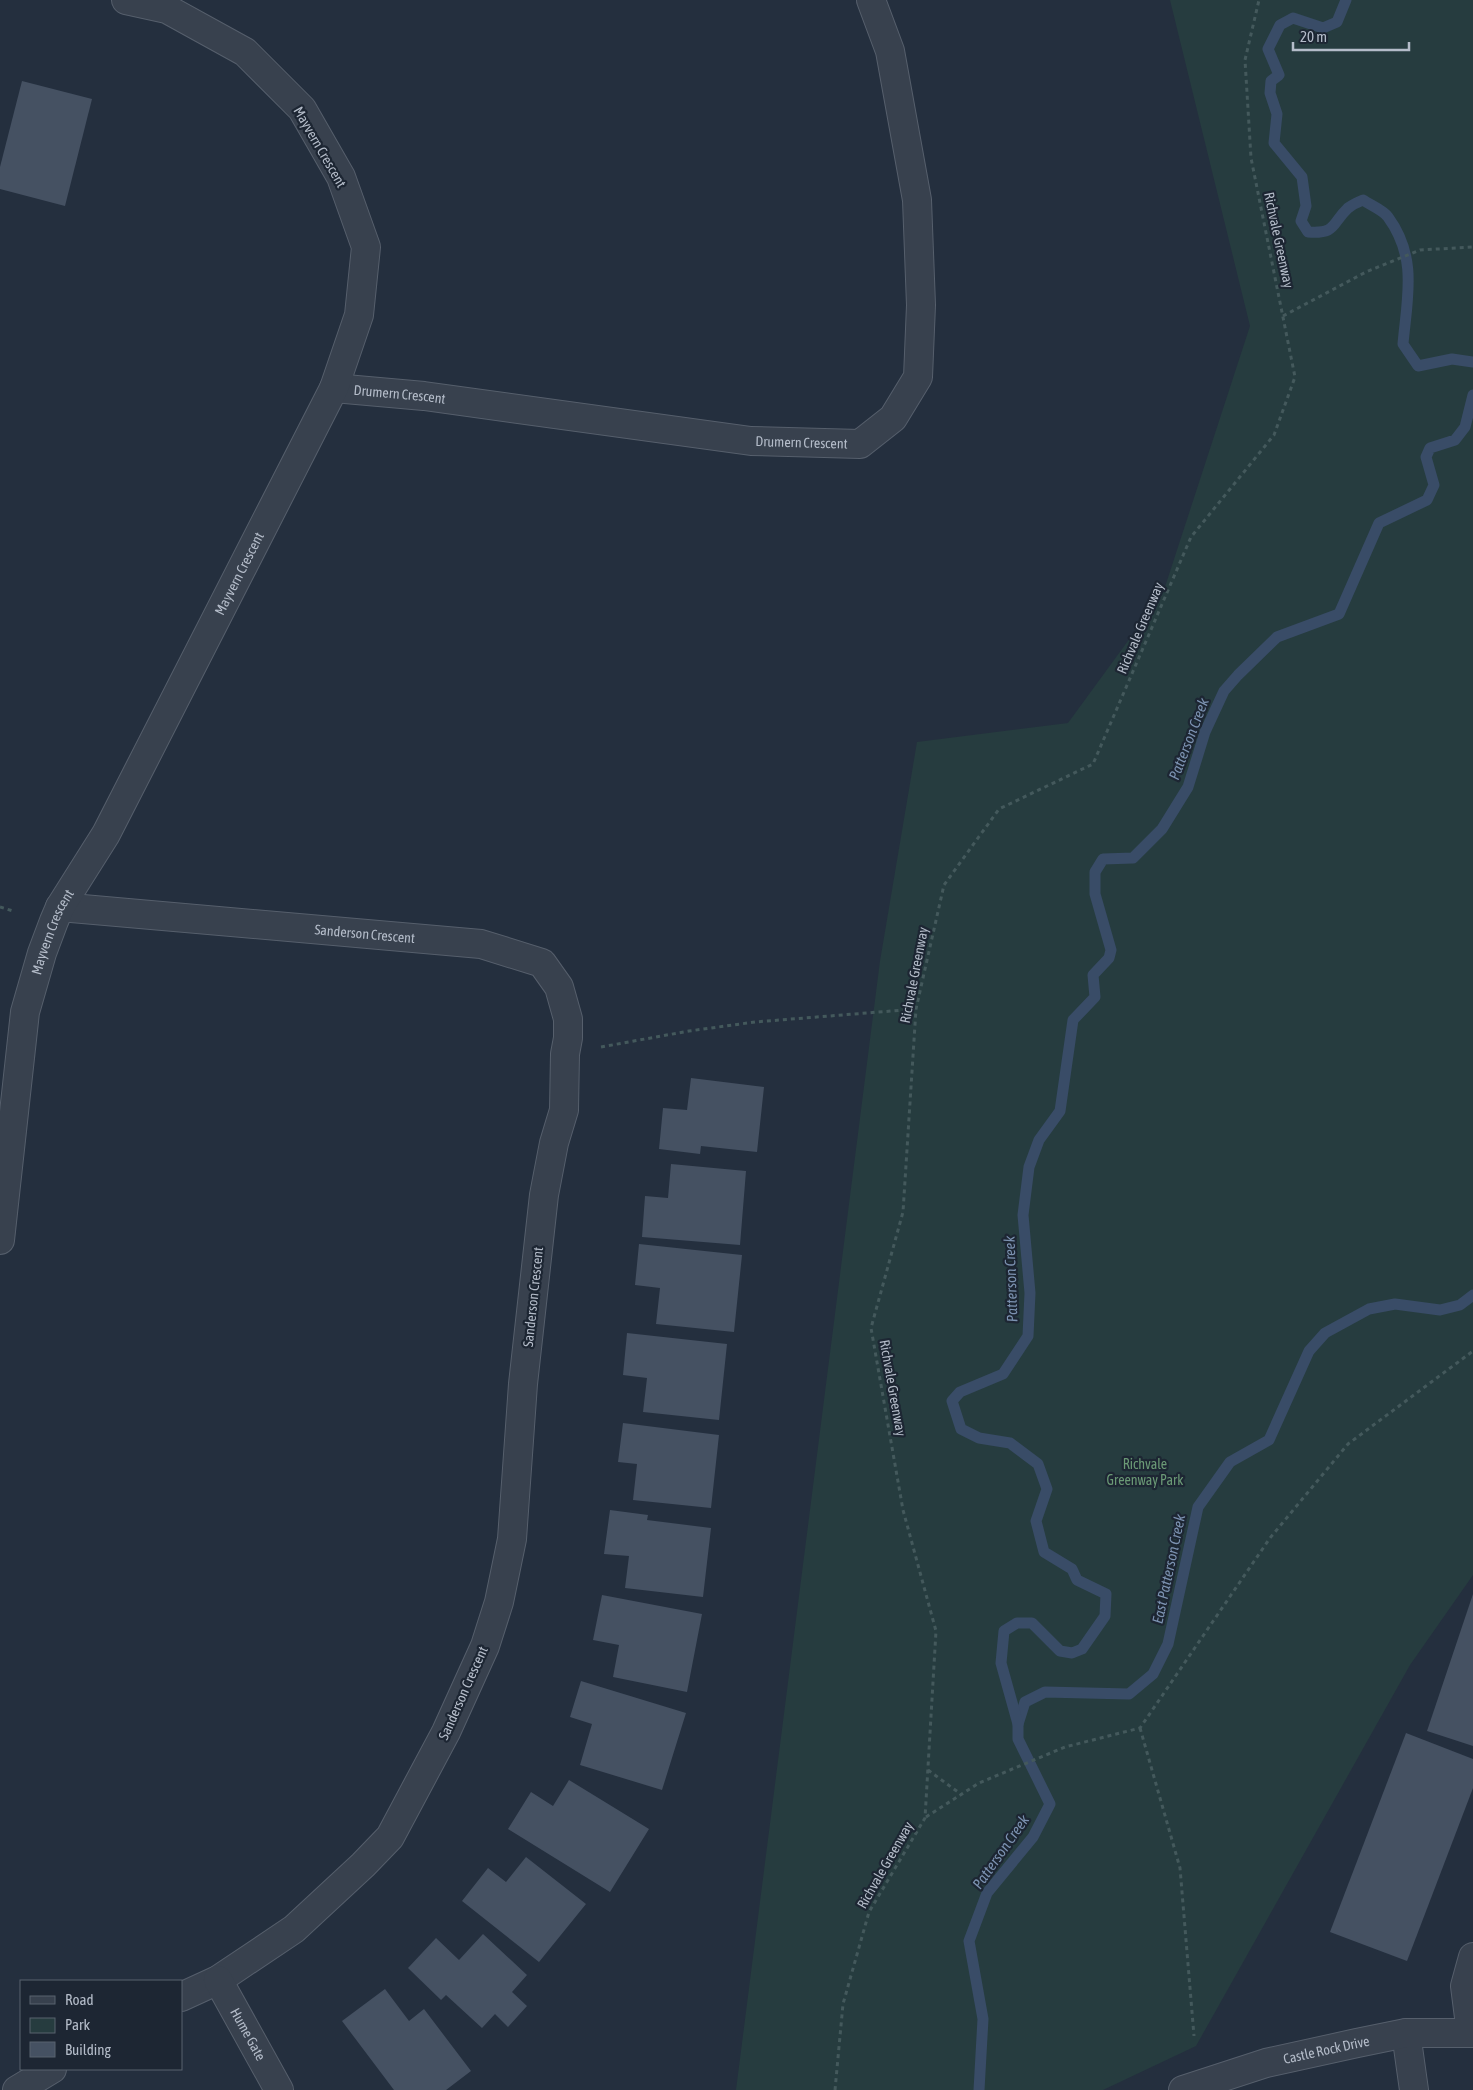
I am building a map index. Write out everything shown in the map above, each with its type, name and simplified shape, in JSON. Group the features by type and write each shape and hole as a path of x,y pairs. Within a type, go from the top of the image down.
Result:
{"street":[{"name":"Mayvern Crescent","path":"0,1240 24,1012 42,953 60,907 106,834 334,388 359,316 366,247 341,177 302,109 245,52 167,9 126,0"},
{"name":"Drumern Crescent","path":"334,388 424,396 751,442 860,444 893,418 918,377 921,305 917,200 890,51 871,0"},
{"name":"Sanderson Crescent","path":"60,907 481,944 542,963 559,987 568,1019 564,1110 554,1143 544,1195 523,1384 512,1539 498,1602 485,1646 446,1732 390,1837 363,1865 294,1929 218,1980 182,1997"},
{"path":"1472,2033 1465,1986 1473,1957"},
{"name":"Hume Gate","path":"218,1980 279,2090"},
{"path":"1406,2033 1414,2090"},
{"name":"Castle Rock Drive","path":"1183,2090 1266,2063 1406,2033 1472,2033"},
{"path":"18,2090 50,2070"}],"path":[{"name":"Richvale Greenway","path":"835,2090 843,2004 870,1912 925,1818 936,1632 903,1510 871,1328 903,1212 916,1009 944,886 999,810 1093,764 1191,537 1274,435 1296,376 1251,158 1245,60 1259,0"},
{"path":"1283,316 1366,272 1420,250 1473,247"},
{"path":"0,907 13,911"},
{"path":"565,1054 689,1031 756,1022 916,1009"},
{"path":"925,1818 979,1784 1065,1748 1140,1728 1270,1538 1348,1444 1473,1351"},
{"path":"1140,1728 1180,1868 1194,2036"},
{"path":"928,1770 962,1794"}],"green space":[{"name":"Richvale Greenway Park","path":"1170,0 1473,0 1473,1575 1410,1665 1196,2046 1103,2090 736,2090 880,961 917,742 1068,723 1163,593 1250,326"}],"building":[{"path":"22,81 92,99 65,206 0,189 0,167"},
{"path":"691,1078 764,1087 757,1152 701,1146 700,1154 659,1149 663,1108 687,1110"},
{"path":"671,1164 746,1171 740,1245 642,1237 645,1196 668,1198"},
{"path":"639,1244 742,1255 734,1332 656,1324 660,1288 635,1285"},
{"path":"627,1333 727,1344 719,1420 643,1412 647,1378 623,1375"},
{"path":"623,1423 719,1435 711,1508 633,1500 637,1464 618,1462"},
{"path":"610,1510 648,1515 647,1520 711,1528 703,1597 625,1588 629,1556 604,1554"},
{"path":"1473,1594 1473,1746 1427,1731"},
{"path":"602,1595 702,1614 687,1692 613,1677 619,1645 593,1640"},
{"path":"581,1681 686,1713 662,1790 580,1765 592,1724 570,1717"},
{"path":"1406,1733 1473,1759 1473,1788 1407,1961 1330,1932"},
{"path":"569,1780 649,1829 610,1892 508,1829 531,1792 553,1806"},
{"path":"526,1857 586,1904 539,1962 462,1901 488,1868 506,1882"},
{"path":"483,1934 527,1975 512,1992 527,2006 508,2027 495,2014 482,2028 446,1995 441,2000 408,1968 436,1938 459,1960"},
{"path":"385,1989 409,2021 424,2009 471,2071 446,2090 394,2090 342,2021"}],"waterway":[{"name":"Patterson Creek","path":"1346,0 1337,22 1323,28 1293,18 1280,25 1268,49 1279,75 1271,81 1270,93 1277,114 1274,143 1302,177 1306,206 1301,221 1308,232 1329,230 1348,208 1363,200 1383,212 1397,232 1404,248 1407,263 1408,294 1403,344 1418,366 1452,359 1473,362"},
{"name":"Patterson Creek","path":"979,2090 983,2019 969,1941 987,1893 1033,1837 1050,1804 1018,1739 1018,1724 1001,1663 1004,1631 1017,1623 1032,1623 1060,1651 1072,1653 1082,1649 1105,1616 1106,1594 1077,1580 1072,1569 1044,1552 1036,1521 1047,1489 1038,1464 1010,1443 979,1438 961,1429 952,1401 960,1392 1003,1374 1028,1336 1030,1293 1023,1215 1029,1167 1039,1140 1060,1111 1073,1020 1095,997 1093,975 1109,958 1111,950 1095,894 1095,872 1103,859 1133,858 1162,829 1188,787 1205,732 1224,691 1238,675 1277,637 1339,614 1379,523 1427,500 1434,485 1426,457 1430,448 1455,440 1465,427 1473,395"},
{"name":"East Patterson Creek","path":"1018,1724 1025,1702 1045,1692 1129,1694 1153,1674 1168,1644 1198,1507 1230,1462 1269,1440 1309,1351 1325,1333 1369,1309 1395,1304 1440,1310 1460,1305 1473,1295"}]}
